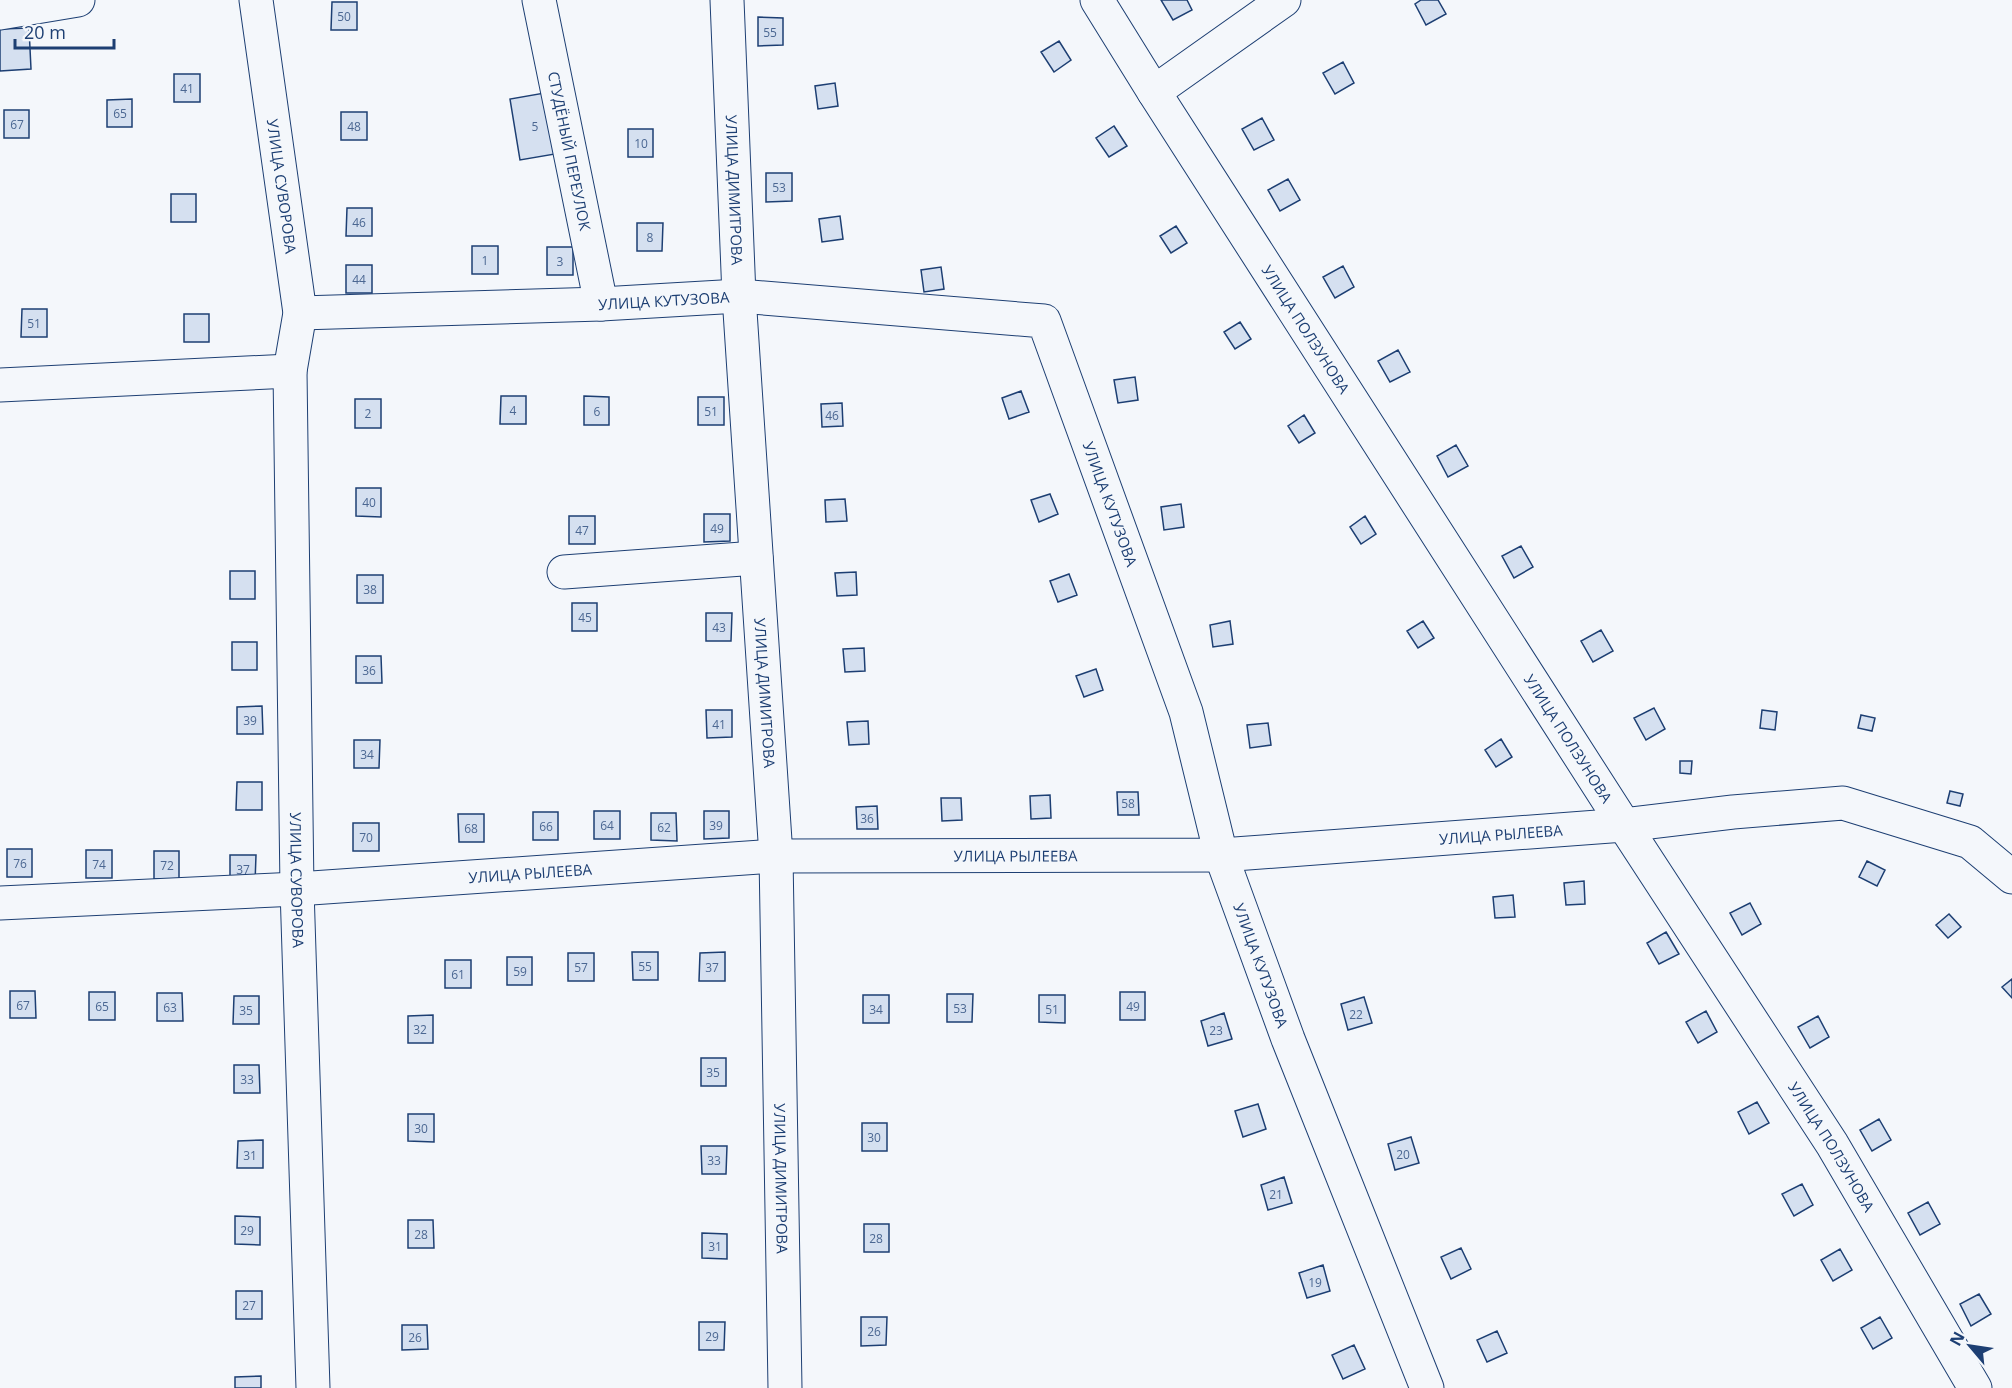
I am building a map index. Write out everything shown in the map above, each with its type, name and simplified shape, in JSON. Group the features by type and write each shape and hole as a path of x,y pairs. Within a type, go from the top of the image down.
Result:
{"street":[{"path":"0,13 78,0"},
{"name":"УЛИЦА СУВОРОВА","path":"256,0 300,313 290,371 297,889 313,1388"},
{"name":"СТУДЁНЫЙ ПЕРЕУЛОК","path":"539,0 601,304"},
{"name":"УЛИЦА ДИМИТРОВА","path":"727,0 739,296 776,856 785,1388"},
{"name":"УЛИЦА ПОЛЗУНОВА","path":"1097,0 1624,825 1833,1143 1975,1388"},
{"path":"1154,92 1284,0"},
{"name":"УЛИЦА КУТУЗОВА","path":"300,313 601,304 739,296 1044,321 1186,712 1221,855 1288,1039 1427,1388"},
{"path":"0,385 290,371"},
{"path":"564,572 756,558"},
{"name":"УЛИЦА РЫЛЕЕВА","path":"0,903 297,889 776,856 1221,855 1624,825 1733,812 1843,803 1970,842 2012,877"}],"building":[{"path":"1161,0 1187,0 1192,10 1173,20"},
{"path":"1421,0 1438,0 1446,14 1426,25 1415,4"},
{"path":"332,2 357,2 357,30 331,30"},
{"path":"758,17 783,18 783,45 758,46"},
{"path":"29,28 31,69 0,71 0,29"},
{"path":"1059,41 1071,60 1054,72 1041,52"},
{"path":"1343,62 1354,83 1335,94 1323,73"},
{"path":"174,74 200,74 200,102 174,102"},
{"path":"835,83 838,106 818,109 815,86"},
{"path":"550,92 561,153 520,160 510,99"},
{"path":"132,99 132,127 107,127 107,100"},
{"path":"4,110 29,110 29,138 4,138"},
{"path":"341,112 367,112 367,140 341,140"},
{"path":"1262,118 1274,140 1254,150 1242,129"},
{"path":"1114,126 1127,146 1109,157 1096,138"},
{"path":"628,129 653,129 653,157 628,157"},
{"path":"766,173 792,173 792,201 766,202"},
{"path":"1288,179 1300,200 1280,211 1268,190"},
{"path":"171,194 196,194 196,222 171,222"},
{"path":"347,208 372,208 372,236 346,236"},
{"path":"840,216 843,239 822,242 819,219"},
{"path":"637,223 663,223 662,251 637,251"},
{"path":"1176,226 1187,243 1171,253 1160,236"},
{"path":"472,246 498,246 498,274 472,274"},
{"path":"547,247 573,247 573,275 547,275"},
{"path":"346,265 372,265 372,293 346,293"},
{"path":"1343,266 1354,287 1335,298 1323,277"},
{"path":"941,267 944,289 924,292 921,270"},
{"path":"22,309 47,309 47,337 21,337"},
{"path":"184,314 209,314 209,342 184,342"},
{"path":"1240,322 1251,339 1235,349 1224,332"},
{"path":"1398,350 1410,372 1390,382 1378,361"},
{"path":"1135,377 1138,400 1118,403 1114,380"},
{"path":"1021,391 1029,412 1009,419 1002,398"},
{"path":"501,396 526,396 526,424 500,424"},
{"path":"584,396 609,397 609,425 584,425"},
{"path":"698,397 724,397 724,425 698,425"},
{"path":"355,399 381,399 381,428 355,428"},
{"path":"842,403 843,426 822,427 821,404"},
{"path":"1304,415 1315,433 1299,443 1288,426"},
{"path":"1456,445 1468,466 1448,477 1437,456"},
{"path":"356,488 381,488 381,517 356,516"},
{"path":"1050,494 1058,514 1039,522 1031,500"},
{"path":"845,499 847,521 826,522 825,500"},
{"path":"1181,504 1184,527 1164,530 1161,507"},
{"path":"704,514 730,514 730,541 704,542"},
{"path":"569,516 595,516 595,544 569,544"},
{"path":"1365,516 1376,534 1361,544 1350,527"},
{"path":"1521,546 1533,567 1514,578 1502,556"},
{"path":"230,571 255,571 255,599 230,599"},
{"path":"856,572 857,595 837,596 835,573"},
{"path":"1069,574 1077,595 1058,602 1050,581"},
{"path":"357,575 383,575 383,603 357,603"},
{"path":"572,603 597,603 597,631 572,631"},
{"path":"706,613 732,613 731,641 706,641"},
{"path":"1230,621 1233,644 1213,647 1210,625"},
{"path":"1423,621 1434,638 1418,648 1407,631"},
{"path":"1601,630 1613,651 1593,662 1581,641"},
{"path":"232,642 257,642 257,670 232,670"},
{"path":"864,648 865,671 845,672 843,649"},
{"path":"356,656 381,656 382,683 356,683"},
{"path":"1096,669 1103,690 1084,697 1076,676"},
{"path":"262,706 263,734 237,734 237,707"},
{"path":"1654,708 1665,729 1646,740 1634,718"},
{"path":"706,710 732,710 732,737 707,738"},
{"path":"1762,710 1777,712 1775,730 1760,728"},
{"path":"1861,715 1875,718 1872,731 1858,728"},
{"path":"868,721 869,744 849,745 847,722"},
{"path":"1268,723 1271,745 1250,748 1247,725"},
{"path":"1501,739 1512,757 1496,767 1485,750"},
{"path":"354,740 380,740 379,768 354,768"},
{"path":"1680,761 1692,761 1691,774 1680,773"},
{"path":"237,782 262,782 262,810 236,810"},
{"path":"1950,791 1963,794 1960,806 1947,803"},
{"path":"1117,792 1138,792 1139,815 1118,815"},
{"path":"1050,795 1051,818 1031,819 1030,796"},
{"path":"941,798 961,798 962,820 942,821"},
{"path":"877,806 878,829 857,829 856,807"},
{"path":"594,811 620,811 620,839 594,839"},
{"path":"704,811 729,811 729,838 704,839"},
{"path":"533,812 558,812 558,840 533,840"},
{"path":"651,813 676,813 677,841 651,840"},
{"path":"458,814 484,814 484,842 459,842"},
{"path":"353,823 379,823 379,851 353,851"},
{"path":"7,849 32,849 32,877 7,877"},
{"path":"86,850 112,850 112,878 86,878"},
{"path":"154,851 179,851 179,879 154,879"},
{"path":"230,855 256,855 255,883 230,883"},
{"path":"1867,861 1885,870 1877,886 1859,877"},
{"path":"1584,881 1585,904 1566,905 1564,883"},
{"path":"1513,895 1515,917 1495,918 1493,897"},
{"path":"1750,903 1761,924 1742,935 1730,913"},
{"path":"1949,914 1961,927 1948,938 1936,925"},
{"path":"1666,932 1679,954 1659,964 1647,943"},
{"path":"632,952 658,952 658,980 633,980"},
{"path":"725,952 725,981 699,981 700,953"},
{"path":"568,953 594,953 594,981 568,981"},
{"path":"507,957 532,957 532,985 507,985"},
{"path":"445,960 471,960 471,988 445,988"},
{"path":"2012,979 2012,998 2002,987"},
{"path":"10,991 35,991 36,1018 10,1018"},
{"path":"89,992 115,992 115,1020 89,1020"},
{"path":"1120,992 1145,992 1145,1020 1120,1020"},
{"path":"157,993 182,993 183,1021 157,1021"},
{"path":"947,994 973,994 972,1022 947,1022"},
{"path":"863,995 889,995 889,1023 863,1023"},
{"path":"1039,995 1065,995 1065,1023 1039,1022"},
{"path":"234,996 259,996 259,1024 233,1024"},
{"path":"1364,997 1372,1023 1348,1030 1341,1004"},
{"path":"1706,1011 1717,1032 1698,1043 1686,1022"},
{"path":"1224,1013 1232,1039 1208,1046 1201,1021"},
{"path":"433,1015 433,1043 408,1043 408,1016"},
{"path":"1818,1016 1829,1037 1810,1048 1798,1027"},
{"path":"701,1058 726,1058 726,1086 701,1086"},
{"path":"234,1065 259,1065 260,1093 234,1093"},
{"path":"1757,1102 1769,1123 1749,1134 1738,1112"},
{"path":"1258,1104 1266,1129 1243,1137 1235,1111"},
{"path":"408,1114 434,1114 434,1142 408,1141"},
{"path":"1879,1119 1891,1140 1872,1151 1860,1130"},
{"path":"862,1123 887,1123 887,1151 862,1151"},
{"path":"1411,1137 1419,1163 1395,1170 1388,1144"},
{"path":"263,1140 263,1168 237,1168 238,1141"},
{"path":"701,1146 727,1146 726,1174 702,1174"},
{"path":"1284,1177 1292,1203 1268,1210 1261,1185"},
{"path":"1802,1184 1813,1205 1794,1216 1782,1194"},
{"path":"1928,1202 1940,1224 1920,1235 1908,1213"},
{"path":"235,1216 260,1217 260,1245 235,1244"},
{"path":"408,1220 433,1220 434,1248 408,1248"},
{"path":"864,1224 889,1224 889,1252 864,1252"},
{"path":"702,1233 727,1234 727,1259 702,1258"},
{"path":"1461,1248 1471,1269 1451,1279 1441,1257"},
{"path":"1840,1249 1852,1270 1833,1281 1821,1260"},
{"path":"1323,1265 1330,1291 1307,1298 1299,1273"},
{"path":"236,1291 262,1291 262,1319 236,1319"},
{"path":"1979,1294 1991,1314 1971,1326 1960,1304"},
{"path":"861,1317 887,1317 886,1345 861,1346"},
{"path":"1880,1317 1892,1338 1873,1349 1861,1328"},
{"path":"699,1322 725,1322 724,1350 699,1350"},
{"path":"402,1325 427,1325 428,1349 402,1350"},
{"path":"1497,1331 1507,1353 1487,1362 1477,1340"},
{"path":"1354,1345 1365,1369 1343,1379 1332,1355"},
{"path":"261,1376 261,1388 235,1388 235,1377"}]}
